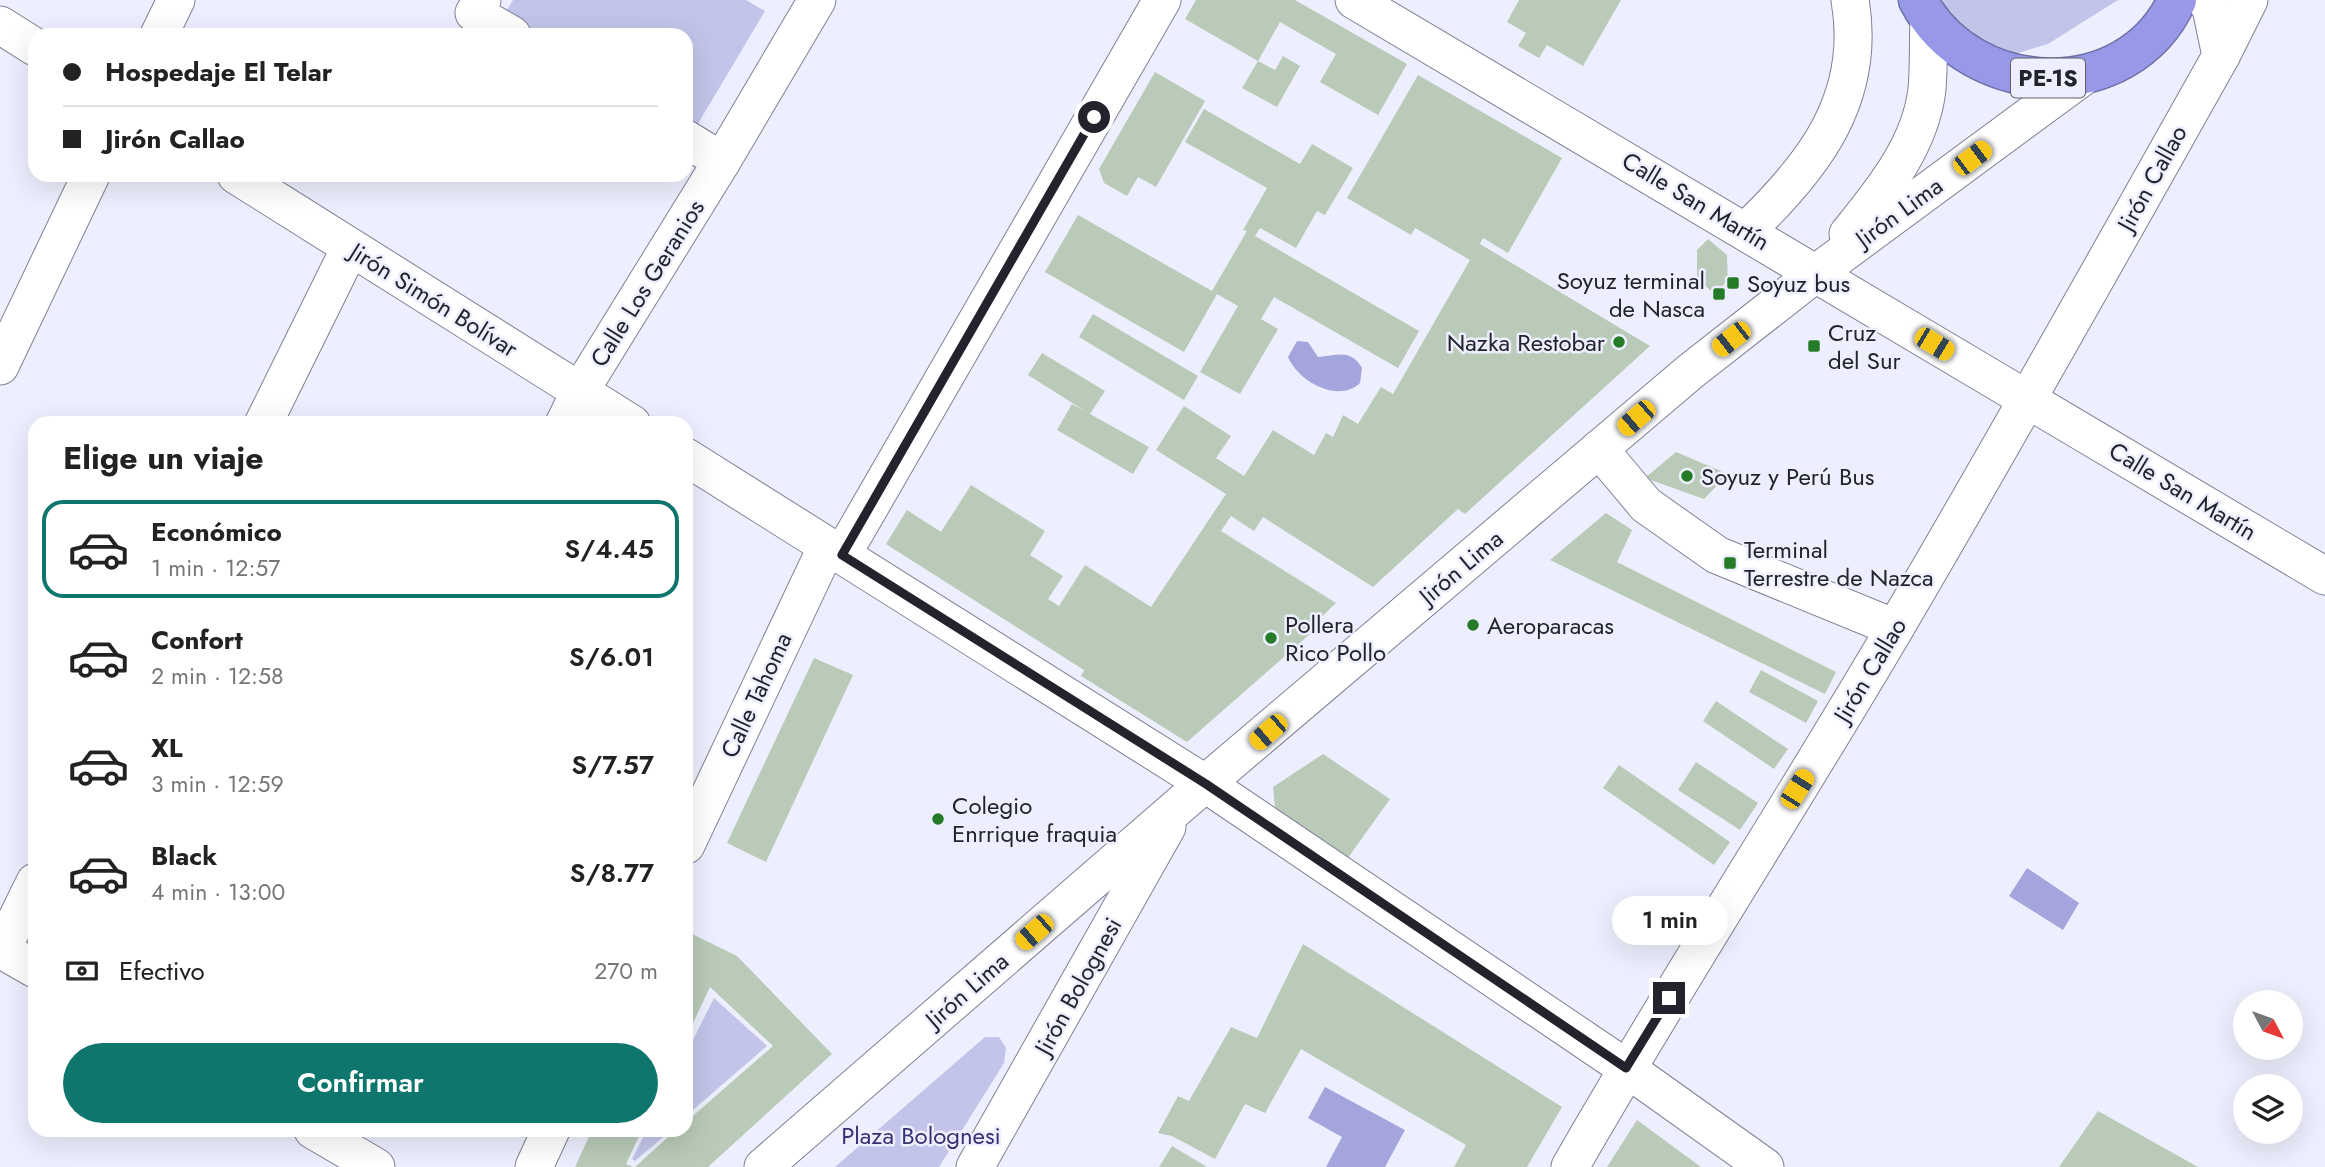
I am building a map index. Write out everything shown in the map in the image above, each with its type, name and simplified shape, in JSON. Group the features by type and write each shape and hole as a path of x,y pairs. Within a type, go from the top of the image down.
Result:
{"highway":[{"name":"PE-1S","path":"1923,10 1959,50 1998,71 2041,79 2085,75 2120,61 2150,38 2178,0"}],"street":[{"path":"162,28 176,0"},
{"path":"482,0 474,13 500,28"},
{"name":"Calle Tahoma","path":"693,831 834,550 1162,0"},
{"name":"Calle San Martín","path":"1354,0 1747,230 1815,274 2323,570"},
{"path":"1747,230 1805,167 1832,128 1851,78 1855,27 1850,0"},
{"path":"2205,0 2211,8 2221,56"},
{"name":"Jirón Callao","path":"1570,1167 1626,1068 1895,628 2028,399 2221,56 2249,0"},
{"name":"Calle Los Geranios","path":"568,416 580,391 722,161 810,3"},
{"name":"Jirón Lima","path":"1815,274 1877,198 1916,132 1926,91 1923,10"},
{"path":"0,25 28,43"},
{"name":"Jirón Lima","path":"762,1167 1691,371 1815,274 2085,75"},
{"path":"693,143 722,161"},
{"path":"0,366 88,182"},
{"name":"Jirón Simón Bolívar","path":"247,182 619,416"},
{"path":"267,416 350,248"},
{"path":"1599,449 1646,505 1717,555 1895,628"},
{"path":"693,461 834,550 1193,795 1626,1068 1765,1167"},
{"name":"Jirón Bolognesi","path":"975,1167 1193,795"},
{"path":"28,896 1,949 28,965"},
{"path":"325,1137 376,1167"},
{"path":"534,1167 548,1137"}],"green space":[{"path":"513,0 746,0 765,11 693,132 693,28 518,28 502,18"},
{"path":"1942,0 2118,0 2048,44 2015,54 1992,52 1951,17"},
{"path":"714,998 767,1046 693,1110 693,1040"},
{"name":"Plaza Bolognesi","path":"985,1037 999,1037 1006,1048 1004,1063 939,1167 835,1167"},
{"path":"643,1137 663,1137 635,1161 632,1159"}],"shaded area":[{"path":"1297,341 1308,342 1318,357 1348,355 1353,358 1362,368 1360,383 1341,391 1320,387 1309,381 1293,366 1288,357"},
{"path":"2027,868 2079,903 2063,930 2009,896"},
{"path":"1325,1087 1405,1130 1385,1167 1326,1167 1342,1137 1308,1118"}],"building":[{"path":"1196,0 1295,0 1407,64 1378,115 1320,82 1336,54 1280,22 1258,61 1185,19"},
{"path":"1519,0 1621,0 1583,66 1547,45 1539,58 1518,46 1526,33 1507,22"},
{"path":"1283,56 1300,66 1277,107 1242,88 1258,61 1275,70"},
{"path":"1155,72 1205,101 1156,187 1138,177 1127,196 1104,183 1099,169"},
{"path":"1418,75 1562,158 1508,253 1483,238 1480,244 1650,346 1465,514 1458,509 1373,587 1263,517 1254,531 1231,516 1221,531 1336,603 1314,624 1318,627 1187,742 1081,676 1084,670 886,544 907,510 941,532 971,485 1045,531 1030,555 1063,576 1048,599 1059,606 1085,565 1151,607 1226,494 1156,450 1184,406 1231,436 1216,458 1244,476 1273,430 1314,455 1326,433 1333,437 1343,415 1358,424 1381,387 1393,394 1470,260 1415,228 1411,235 1347,198"},
{"path":"1204,109 1300,164 1312,144 1353,168 1325,215 1317,211 1296,248 1260,228 1255,236 1419,331 1398,368 1274,297 1261,319 1278,329 1240,394 1200,372 1238,306 1217,294 1184,352 1045,272 1078,215 1212,291 1247,231 1243,230 1267,188 1185,142"},
{"path":"1708,239 1727,255 1728,281 1714,294 1697,278 1697,250"},
{"path":"1093,314 1198,376 1184,400 1079,337"},
{"path":"1042,353 1105,391 1090,414 1149,447 1133,474 1057,430 1072,404 1085,411 1028,375"},
{"name":"Soyuz y Perú Bus","path":"1676,452 1728,474 1704,499 1645,478"},
{"path":"1606,513 1632,530 1617,562 1836,672 1825,694 1550,560"},
{"path":"814,658 853,675 766,862 727,843"},
{"path":"1761,670 1818,701 1806,723 1749,692"},
{"path":"1716,701 1788,749 1774,769 1703,721"},
{"path":"1323,754 1390,799 1345,862 1276,818 1273,787"},
{"path":"1696,762 1758,803 1740,830 1678,790"},
{"path":"1619,765 1730,842 1714,865 1603,788"},
{"path":"693,934 737,956 832,1054 708,1167 635,1167 668,1137 693,1137 693,1116 773,1046 710,987 693,1023"},
{"path":"1303,944 1562,1107 1527,1167 1454,1167 1466,1145 1301,1049 1265,1113 1245,1104 1215,1159 1172,1136 1158,1133 1178,1096 1189,1101 1231,1027 1257,1038"},
{"path":"2098,1111 2198,1167 2059,1167"},
{"path":"1637,1120 1701,1167 1607,1167"},
{"path":"589,1137 639,1137 626,1164 633,1167 575,1167"},
{"path":"1172,1146 1207,1167 1159,1167"}],"place":[{"name":"Soyuz bus","path":"1733,283"},
{"name":"Soyuz terminal de Nasca","path":"1719,294"},
{"name":"Nazka Restobar","path":"1619,342"},
{"name":"Cruz del Sur","path":"1814,346"},
{"name":"Soyuz y Perú Bus","path":"1687,476"},
{"name":"Terminal Terrestre de Nazca","path":"1730,563"},
{"name":"Aeroparacas","path":"1473,625"},
{"name":"Pollera Rico Pollo","path":"1271,638"},
{"name":"Colegio Enrrique fraquia","path":"938,819"}],"route":[{"path":"1094,117 842,555 1206,784 1626,1068 1669,998"}]}
